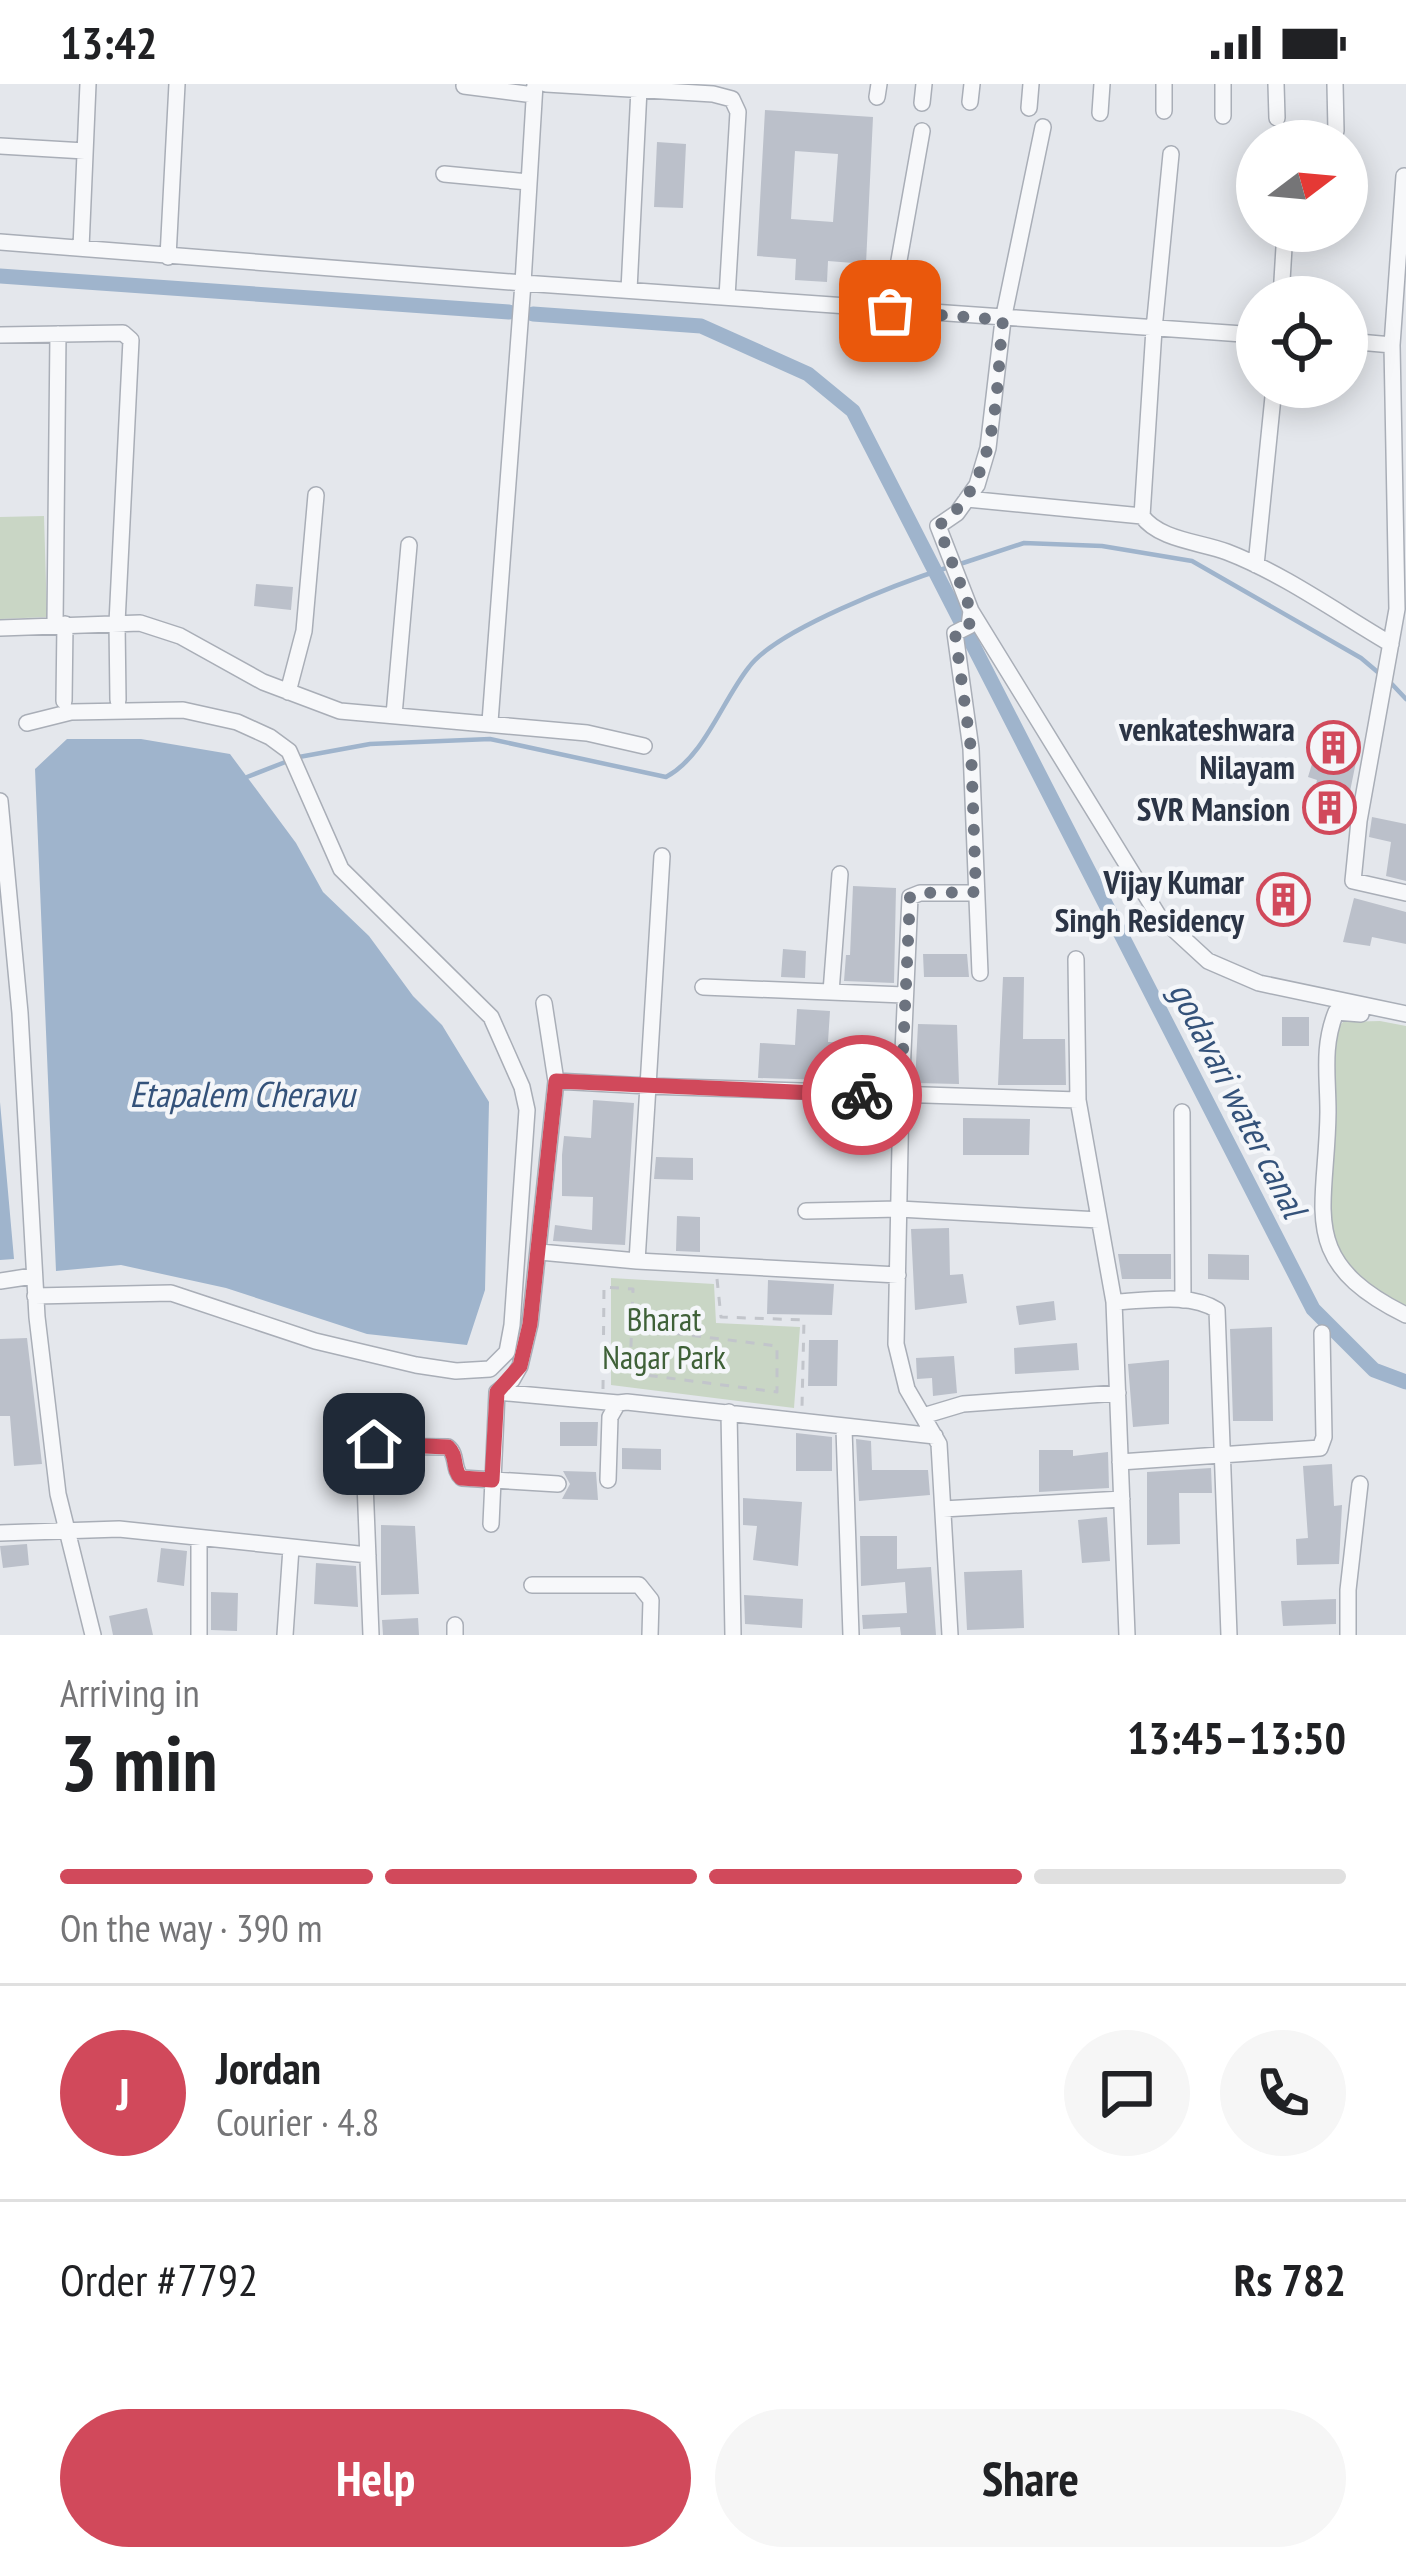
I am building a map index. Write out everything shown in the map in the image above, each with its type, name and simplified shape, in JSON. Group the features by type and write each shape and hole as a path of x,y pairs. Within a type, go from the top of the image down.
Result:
{"street":[{"path":"81,248 88,84"},
{"path":"168,257 177,84"},
{"path":"922,103 924,84"},
{"path":"1029,108 1030,84"},
{"path":"1100,112 1102,84"},
{"path":"1164,84 1164,111"},
{"path":"1223,84 1223,116"},
{"path":"1276,84 1277,118"},
{"path":"1335,84 1336,120"},
{"path":"464,86 639,89 727,96 736,104 728,297"},
{"path":"490,722 538,88"},
{"path":"629,290 639,89"},
{"path":"980,974 965,623 938,526 957,513 976,485 988,448 1003,320 1043,127"},
{"path":"877,309 922,130"},
{"path":"0,146 85,151"},
{"path":"1171,154 1142,516 1147,524 1256,565 1390,644"},
{"path":"445,174 528,182"},
{"path":"1404,176 1402,268 1392,345 1400,422 1397,608 1358,821 1353,880 1406,893"},
{"path":"0,242 1236,334"},
{"path":"0,335 123,333 131,340 117,623 118,700"},
{"path":"58,334 64,701"},
{"path":"1368,343 1392,345"},
{"path":"1256,565 1272,408"},
{"path":"288,692 304,631 316,495"},
{"path":"967,499 1142,516"},
{"path":"394,715 409,545"},
{"path":"0,628 140,623 180,636 288,692 340,711 490,722 644,746"},
{"path":"965,623 1158,915 1208,961 1258,983 1406,1018"},
{"path":"27,723 71,712 183,710 237,722 270,737 289,752 341,869 491,1017 527,1110 512,1325 507,1352 490,1369 456,1371 315,1340 171,1293 35,1296"},
{"path":"0,801 20,1013 32,1276 66,1532 93,1635"},
{"path":"637,1261 662,856"},
{"path":"831,992 840,874"},
{"path":"950,1635 940,1444 907,1389 896,1344 904,995 910,897 976,892"},
{"path":"1076,959 1078,1100 1114,1302 1127,1635"},
{"path":"703,987 904,995"},
{"path":"490,1524 497,1392 520,1366 540,1252 556,1081 544,1003"},
{"path":"1406,1018 1336,1012 1324,1063 1328,1108 1322,1195 1324,1239 1334,1257 1356,1282 1406,1315"},
{"path":"556,1081 1078,1100"},
{"path":"1182,1112 1183,1300"},
{"path":"806,1211 899,1209 1099,1220"},
{"path":"540,1252 898,1275"},
{"path":"0,1281 32,1276"},
{"path":"1114,1302 1183,1300 1217,1310 1228,1635"},
{"path":"1120,1462 1320,1448 1324,1437 1322,1333"},
{"path":"497,1392 935,1436"},
{"path":"923,1416 963,1404 1118,1393"},
{"path":"608,1480 610,1417 618,1403"},
{"path":"730,1412 734,1635"},
{"path":"844,1429 851,1635"},
{"path":"371,1635 364,1456 369,1446 448,1447 461,1478 558,1484"},
{"path":"1348,1635 1360,1484"},
{"path":"943,1509 1122,1499"},
{"path":"0,1533 118,1529 368,1555"},
{"path":"199,1538 200,1635"},
{"path":"285,1635 291,1548"},
{"path":"532,1585 639,1585 651,1600 650,1635"}],"path":[{"path":"716,1276 721,1316 804,1320 801,1423"},
{"path":"603,1389 604,1287 633,1289 630,1373 777,1392 777,1346 632,1328"}],"green space":[{"path":"44,516 47,617 0,619 0,517"},
{"path":"1343,1022 1406,1026 1406,1310 1353,1272 1337,1252 1328,1224 1326,1171 1335,1031"},
{"name":"Bharat Nagar Park","path":"611,1278 714,1284 716,1323 800,1327 794,1408 611,1385"}],"water":[{"name":"Etapalem Cheravu","path":"67,739 141,739 230,754 296,843 323,892 369,936 413,996 442,1025 489,1102 485,1290 467,1345 367,1334 226,1288 121,1265 56,1271 35,769"},
{"path":"0,1102 14,1259 0,1260"}],"building":[{"path":"765,110 873,117 866,264 828,261 827,282 795,280 796,259 757,256","holes":["795,151 838,154 833,222 791,219"]},
{"path":"657,142 686,144 683,208 654,207"},
{"path":"256,584 293,587 291,610 254,606"},
{"path":"1313,730 1360,742 1342,831 1307,822 1317,780 1308,777 1315,754 1308,752"},
{"path":"1372,817 1406,824 1406,881 1386,876 1391,842 1369,837"},
{"name":"Vijay Kumar Singh Residency","path":"1277,875 1307,888 1289,927 1260,913"},
{"path":"853,886 896,888 894,983 844,981"},
{"path":"1354,898 1406,912 1406,944 1372,937 1370,946 1343,942"},
{"path":"783,949 806,951 805,978 781,977"},
{"path":"923,954 967,954 969,977 924,977"},
{"path":"1003,977 1024,977 1023,1039 1065,1039 1066,1085 998,1085"},
{"path":"797,1009 830,1011 828,1042 891,1044 890,1066 857,1065 857,1081 758,1078 760,1043 795,1045"},
{"path":"1282,1017 1309,1017 1309,1046 1282,1046"},
{"path":"918,1024 957,1025 959,1084 915,1083"},
{"path":"593,1100 634,1103 625,1245 553,1241 555,1225 592,1230 593,1197 562,1196 562,1155 564,1136 591,1138"},
{"path":"963,1118 1030,1119 1029,1155 963,1155"},
{"path":"656,1157 693,1158 693,1180 654,1179"},
{"path":"677,1216 700,1217 700,1252 676,1251"},
{"path":"949,1228 950,1275 963,1274 967,1303 915,1310 911,1229"},
{"path":"1118,1254 1171,1254 1171,1279 1122,1279"},
{"path":"1208,1254 1249,1255 1249,1280 1208,1279"},
{"path":"768,1280 834,1284 832,1315 767,1314"},
{"path":"1054,1301 1056,1320 1019,1325 1016,1306"},
{"path":"1272,1327 1273,1421 1233,1421 1230,1329"},
{"path":"27,1338 42,1464 14,1466 10,1416 0,1416 0,1339"},
{"path":"809,1340 838,1340 837,1386 808,1386"},
{"path":"1077,1343 1079,1370 1015,1374 1014,1348"},
{"path":"954,1356 957,1393 933,1396 932,1378 917,1379 916,1358"},
{"path":"1169,1360 1169,1424 1133,1427 1128,1364"},
{"path":"560,1422 598,1422 597,1446 560,1446"},
{"path":"796,1433 832,1437 832,1471 796,1471"},
{"path":"856,1439 871,1441 872,1470 928,1470 930,1495 859,1501"},
{"path":"622,1448 661,1449 661,1470 622,1469"},
{"path":"1039,1450 1073,1450 1073,1456 1108,1452 1109,1488 1039,1492"},
{"path":"1332,1464 1334,1506 1342,1505 1339,1564 1297,1565 1296,1539 1308,1538 1303,1466"},
{"path":"1211,1468 1212,1493 1179,1493 1180,1544 1147,1545 1147,1472"},
{"path":"563,1471 596,1472 598,1500 562,1499 570,1484"},
{"path":"743,1498 802,1502 798,1566 753,1560 757,1526 743,1525"},
{"path":"1107,1517 1110,1561 1082,1563 1078,1520"},
{"path":"381,1525 415,1526 419,1594 381,1595"},
{"path":"860,1536 897,1536 897,1569 931,1567 936,1635 901,1635 900,1627 863,1629 862,1615 907,1613 905,1582 861,1586"},
{"path":"27,1544 29,1565 3,1568 0,1546"},
{"path":"161,1548 187,1551 184,1586 157,1582"},
{"path":"316,1563 356,1566 358,1607 314,1604"},
{"path":"1022,1570 1024,1628 967,1630 964,1572"},
{"path":"211,1592 238,1593 237,1631 211,1630"},
{"path":"744,1595 803,1599 802,1628 745,1624"},
{"path":"1336,1599 1336,1624 1283,1626 1281,1601"},
{"path":"147,1608 153,1635 113,1635 109,1616"},
{"path":"418,1618 419,1635 383,1635 382,1620"}],"waterway":[{"path":"0,276 509,312"},
{"name":"godavari water canal","path":"533,314 701,326 808,374 853,411 1313,1309 1374,1370 1406,1382"},
{"path":"960,564 1024,543 1102,546 1192,561 1361,658 1380,674"},
{"path":"299,757 370,744 490,739 666,777 691,756 739,681 764,652 842,608 949,567"},
{"path":"1389,681 1406,699"},
{"path":"247,777 288,761"}],"way so far":[{"path":"862,1095 901,1096 910,897 976,892 971,749 955,633 969,626 971,611 938,526 957,513 976,485 988,448 1003,320 890,311"}],"place":[{"name":"venkateshwara Nilayam","path":"1334,747"},
{"name":"SVR Mansion","path":"1329,808"},
{"name":"Vijay Kumar Singh Residency","path":"1283,900"}],"route":[{"path":"374,1444 448,1447 461,1478 492,1480 497,1392 520,1366 530,1324 556,1081 862,1095"}]}
